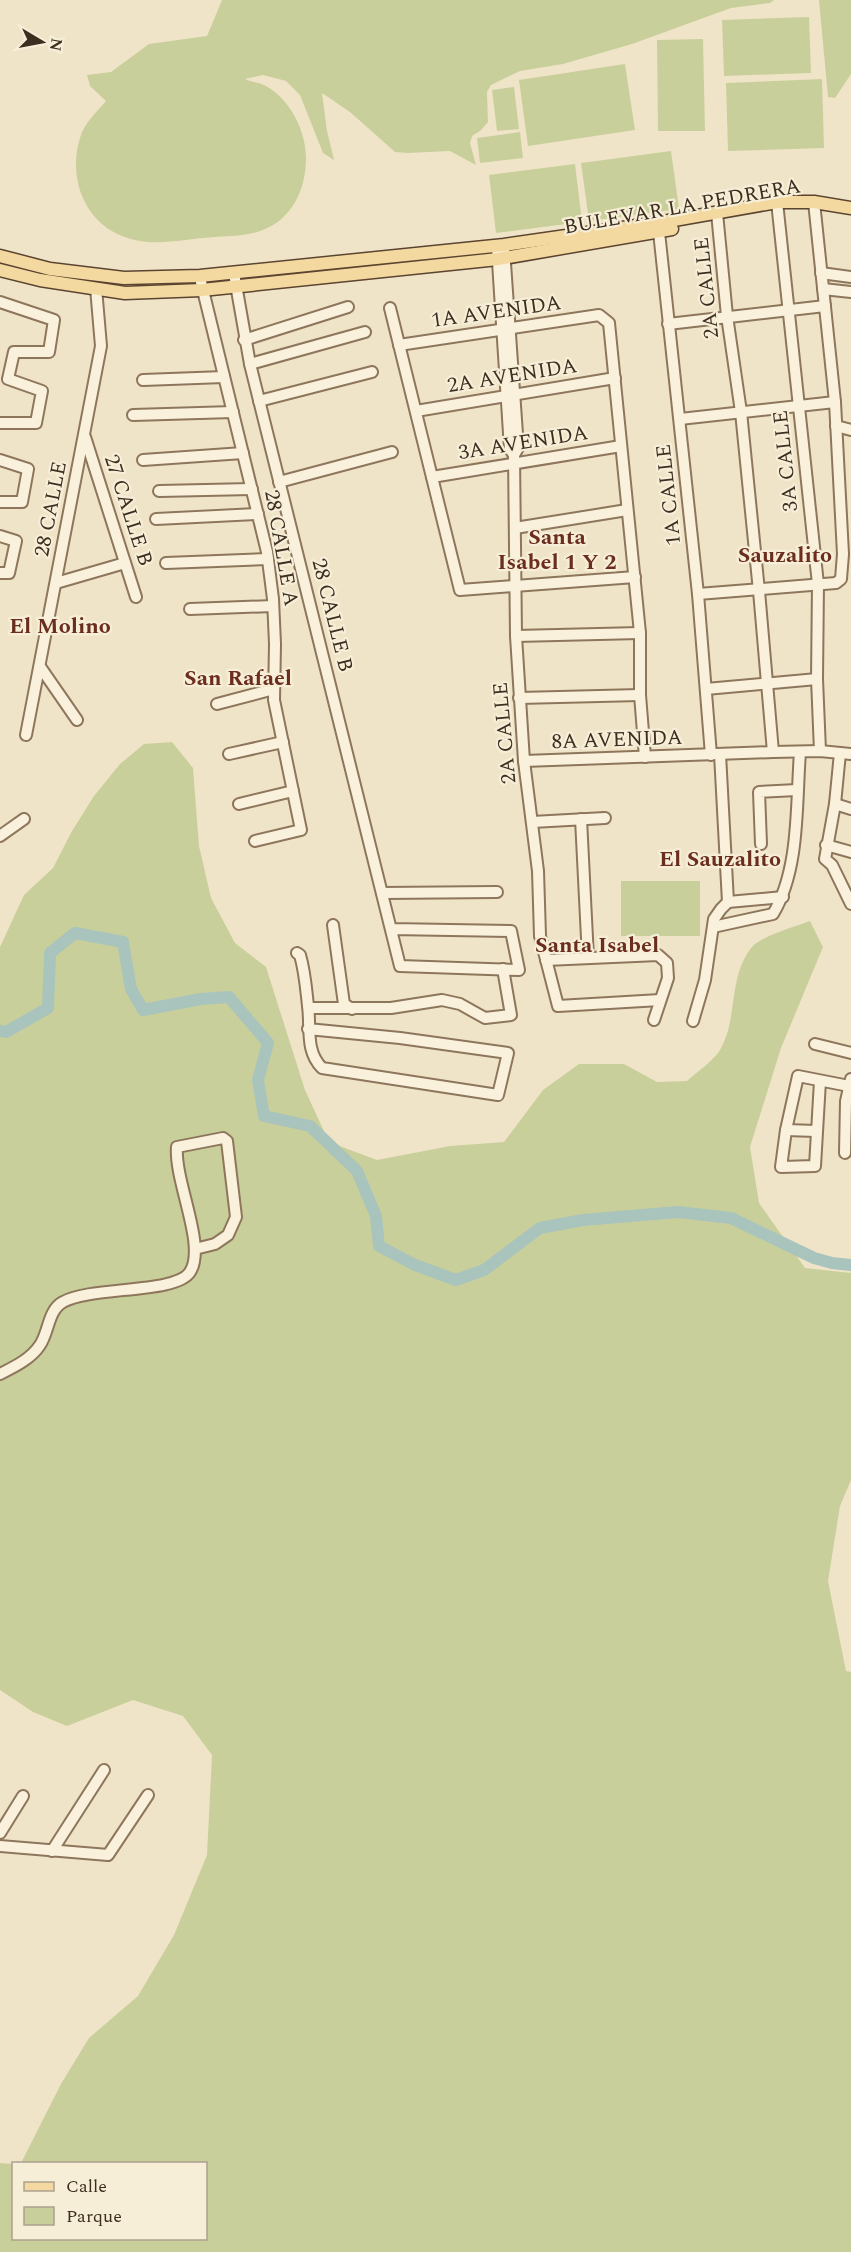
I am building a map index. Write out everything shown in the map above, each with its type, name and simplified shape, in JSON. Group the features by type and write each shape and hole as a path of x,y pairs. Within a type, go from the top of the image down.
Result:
{"main road":[{"name":"BULEVAR LA PEDRERA","path":"0,256 50,269 124,278 200,276 501,252 814,202"},
{"path":"814,202 851,208"},
{"name":"BULEVAR LA PEDRERA","path":"1,273 125,293 202,290 659,232 718,217"}],"street":[{"path":"698,594 759,591 836,583 841,579 847,554 846,507 814,202"},
{"name":"3A CALLE","path":"778,206 818,584 817,679 820,752"},
{"name":"2A CALLE","path":"718,217 741,412 773,752"},
{"name":"1A CALLE","path":"659,232 706,689 715,755 728,902"},
{"name":"2A CALLE","path":"501,252 518,448 514,458 519,698 524,762 538,870 540,936 558,1005 660,1000"},
{"name":"28 CALLE B","path":"234,272 244,339 400,966 503,969"},
{"path":"821,273 851,277"},
{"name":"28 CALLE A","path":"200,276 268,559 275,644 274,700 301,830 255,841"},
{"name":"28 CALLE","path":"26,735 41,668 100,346 96,288"},
{"path":"823,289 851,292"},
{"path":"0,302 54,320 49,352 14,352 8,379 42,391 36,423 0,423"},
{"path":"668,324 825,306"},
{"path":"244,339 348,308"},
{"path":"390,308 460,590 635,577"},
{"name":"1A AVENIDA","path":"399,345 599,315 609,323 615,378"},
{"path":"250,364 364,332"},
{"path":"259,401 372,372"},
{"path":"143,380 224,377"},
{"path":"615,378 640,633 640,695 645,757"},
{"name":"2A AVENIDA","path":"416,411 615,378"},
{"path":"680,419 835,402"},
{"path":"133,415 233,412"},
{"path":"836,426 851,430"},
{"name":"27 CALLE B","path":"84,434 136,597"},
{"name":"3A AVENIDA","path":"432,477 514,458 621,446"},
{"path":"279,482 392,452"},
{"path":"143,460 243,453"},
{"path":"0,460 28,469 22,502 0,502"},
{"path":"159,491 252,489"},
{"path":"516,528 627,510"},
{"path":"156,519 258,514"},
{"path":"0,536 16,541 5,573"},
{"path":"166,563 268,559"},
{"path":"56,583 125,563"},
{"path":"190,609 273,606"},
{"path":"516,636 640,633"},
{"path":"41,668 77,720"},
{"path":"706,689 817,679"},
{"path":"217,704 274,689"},
{"path":"519,698 640,695"},
{"path":"229,754 283,742"},
{"name":"8A AVENIDA","path":"524,762 773,752 845,754"},
{"path":"713,927 773,914 783,897 791,864 800,752"},
{"path":"845,754 825,860 832,865 851,904"},
{"path":"761,844 760,791 797,790"},
{"path":"239,804 293,791"},
{"path":"835,804 851,809"},
{"path":"532,822 605,818"},
{"path":"0,836 24,819"},
{"path":"581,819 588,958"},
{"path":"826,845 851,852"},
{"path":"382,893 497,892"},
{"path":"693,1021 705,980 714,919 721,909 728,902 783,897"},
{"path":"333,925 344,1004 352,1009"},
{"path":"309,1008 391,1008 442,1000 460,1004 485,1018 511,1015 503,969 519,970 511,931 391,929"},
{"path":"297,953 300,954 303,966 309,1008 308,1029 313,1060 322,1068 498,1095 508,1053 400,1038 308,1029"},
{"path":"546,960 658,956 667,963 668,978 654,1020"},
{"path":"815,1044 851,1053"},
{"path":"820,1081 815,1166 781,1167 786,1130 798,1076 820,1081 850,1082 846,1101 848,1130 845,1153"},
{"path":"786,1130 816,1131"},
{"path":"0,1374 26,1359 39,1348 53,1312 64,1302 93,1293 177,1283 190,1272 195,1260 195,1249 195,1239 182,1189 177,1148 223,1138 227,1141 236,1217 228,1235 215,1244 195,1249"},
{"path":"52,1851 104,1770"},
{"path":"0,1846 108,1855 147,1795"},
{"path":"0,1833 23,1796"}],"green space":[{"path":"222,0 774,0 770,3 731,8 632,44 563,64 520,71 491,85 487,92 488,122 472,136 470,143 476,165 450,151 395,152 350,112 322,93 334,160 323,153 300,95 286,81 263,75 245,79 266,86 275,92 289,107 300,127 305,148 305,171 299,195 286,215 266,229 241,235 158,242 140,241 115,233 92,213 84,200 76,170 82,133 106,101 90,86 87,75 111,72 149,44 207,36"},
{"path":"819,0 851,0 851,74 835,98 828,97"},
{"path":"809,17 811,73 724,76 722,20"},
{"path":"703,39 705,131 658,131 657,40"},
{"path":"625,64 635,130 528,146 519,80"},
{"path":"822,79 824,148 728,151 726,83"},
{"path":"514,87 519,129 497,131 492,90"},
{"path":"520,132 523,158 480,163 477,138"},
{"path":"671,151 679,209 589,221 581,163"},
{"path":"575,164 582,222 496,233 489,175"},
{"path":"172,742 193,768 199,846 211,898 235,943 266,967 305,1090 329,1142 377,1160 450,1146 504,1142 543,1090 579,1064 624,1064 657,1082 687,1081 715,1057 724,1041 729,1028 739,973 751,948 770,936 810,921 823,947 781,1048 750,1147 759,1203 805,1268 851,1273 851,1480 840,1506 828,1581 846,1671 851,1672 851,2252 0,2252 0,2163 12,2164 12,2240 207,2240 207,2162 22,2162 61,2084 89,2038 138,1996 174,1935 207,1855 212,1755 183,1716 133,1700 67,1726 33,1712 0,1690 0,947 24,895 53,868 94,796 120,764 144,744"},
{"path":"621,881 700,881 700,936 621,936"}],"waterway":[{"path":"0,1031 6,1032 48,1008 50,953 75,933 123,942 131,989 143,1010 201,999 229,997 268,1043 258,1080 264,1116 310,1126 357,1171 376,1216 379,1246 415,1265 456,1280 484,1270 540,1228 583,1220 678,1212 731,1218 814,1258 851,1265"}],"district":[{"name":"Santa Isabel 1 Y 2","path":"557,548"},
{"name":"Sauzalito","path":"785,554"},
{"name":"El Molino","path":"60,625"},
{"name":"San Rafael","path":"238,677"},
{"name":"El Sauzalito","path":"720,858"},
{"name":"Santa Isabel","path":"597,944"}]}
